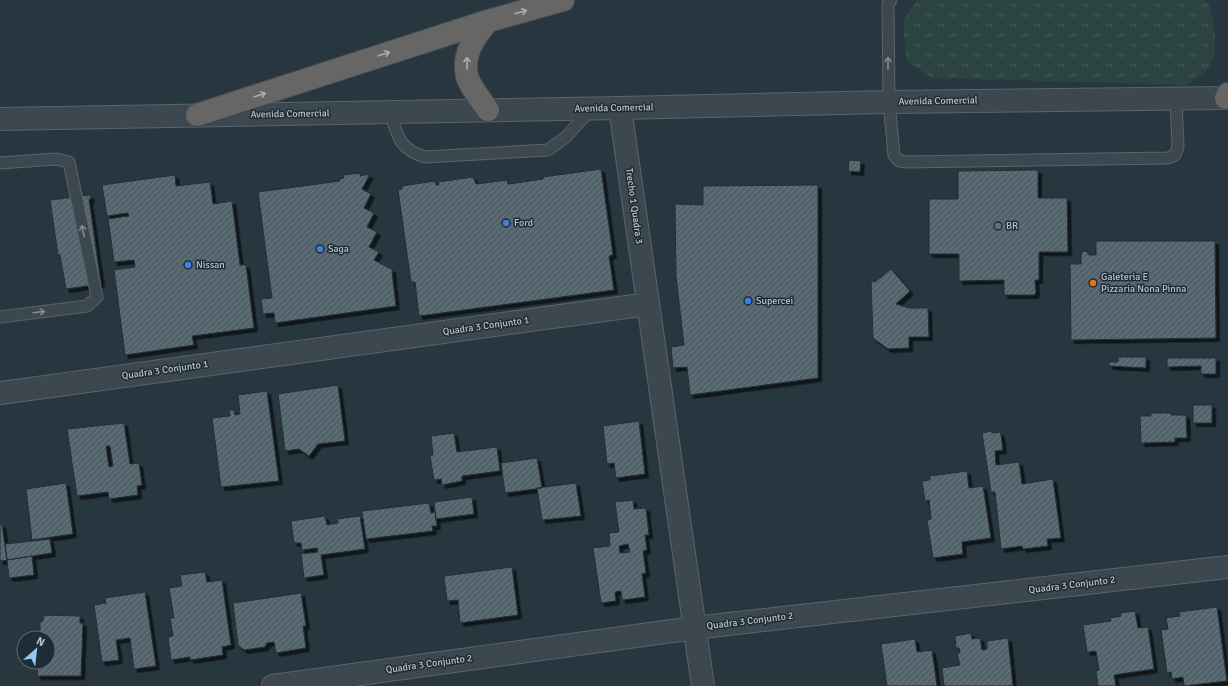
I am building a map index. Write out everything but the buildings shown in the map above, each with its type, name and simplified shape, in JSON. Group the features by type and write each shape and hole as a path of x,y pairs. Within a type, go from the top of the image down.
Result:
{"highway":[{"path":"197,115 488,21 563,0"},
{"path":"488,21 474,37 467,55 467,77 488,110"}],"street":[{"name":"Avenida Comercial","path":"0,119 1227,97"},
{"name":"Trecho 1 Quadra 3","path":"620,108 648,304"},
{"name":"Quadra 3 Conjunto 1","path":"0,393 648,304"},
{"path":"648,304 702,686"},
{"name":"Quadra 3 Conjunto 2","path":"273,686 694,628 1228,567"}],"lane":[{"path":"890,0 888,4 889,102 894,155 899,160 908,162 1168,158 1176,155 1178,147 1176,99"},
{"path":"390,112 397,136 403,146 412,153 425,157 548,150 566,137 591,109"},
{"path":"0,163 56,159 69,162 97,297 87,306 0,318"}],"green space":[{"path":"917,0 1204,0 1209,3 1213,20 1215,38 1214,55 1207,70 1186,85 932,78 906,60 903,21"}],"place":[{"name":"Ford","path":"506,223"},
{"name":"BR","path":"998,226"},
{"name":"Saga","path":"320,249"},
{"name":"Nissan","path":"188,265"},
{"name":"Galeteria E Pizzaria Nona Pinna","path":"1093,283"},
{"name":"Supercei","path":"748,301"}]}
